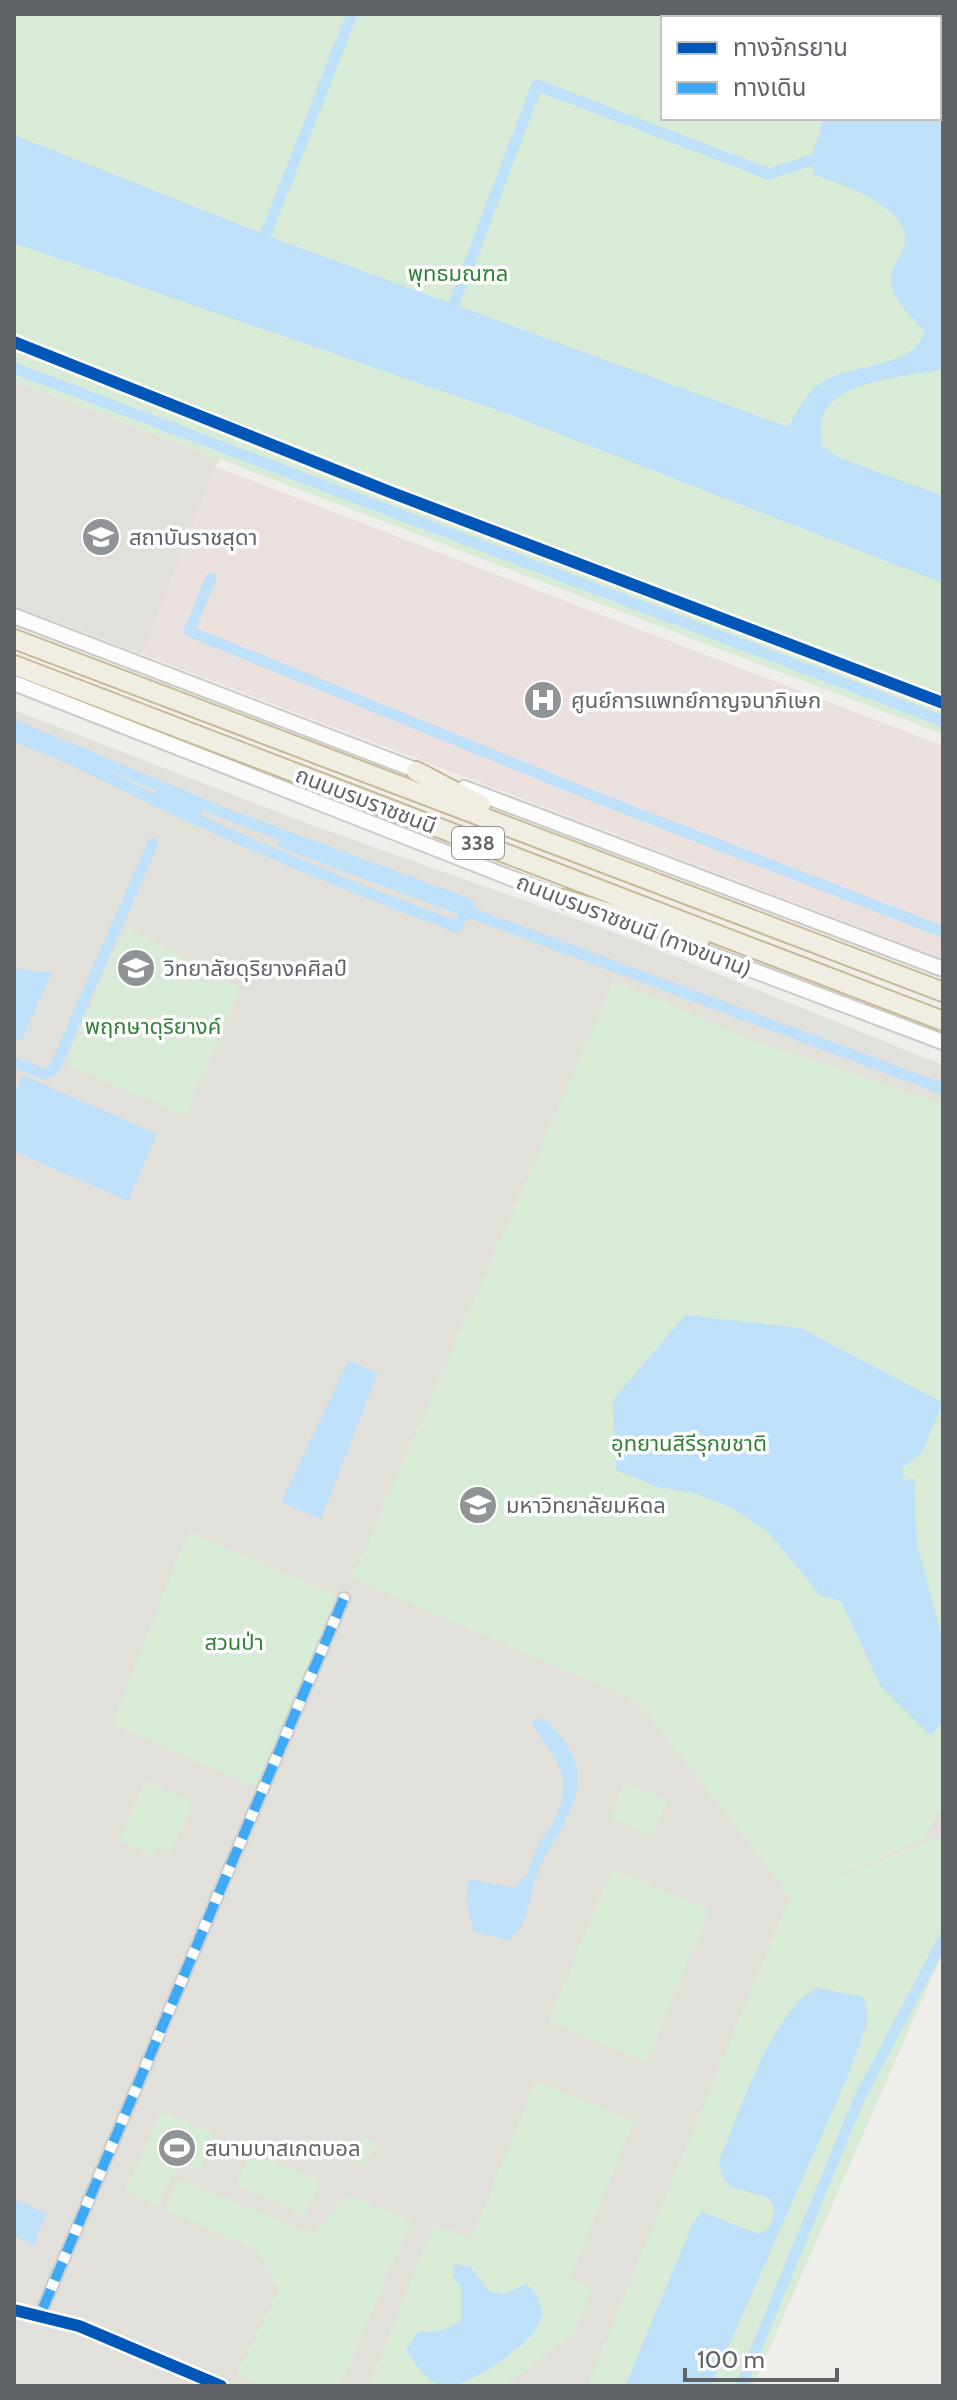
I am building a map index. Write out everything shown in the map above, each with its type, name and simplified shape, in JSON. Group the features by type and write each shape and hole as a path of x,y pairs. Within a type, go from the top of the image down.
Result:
{"highway":[{"name":"ถนนบรมราชชนนี","path":"14,639 943,992"},
{"name":"ถนนบรมราชชนนี","path":"14,665 943,1021"},
{"path":"416,771 604,863"},
{"path":"564,899 833,979"}],"main road":[{"name":"338","path":"14,616 943,969"},
{"name":"ถนนบรมราชชนนี (ทางขนาน)","path":"14,683 564,899 943,1042"}],"street":[{"path":"14,342 390,492 943,703"},
{"path":"43,2308 344,1598"}],"shaded area":[{"name":"สถาบันราชสุดา","path":"14,381 219,459 142,654 14,606"},
{"name":"ศูนย์การแพทย์กาญจนาภิเษก","path":"216,467 943,746 943,959 142,654"},
{"name":"มหาวิทยาลัยมหิดล","path":"14,710 309,824 632,939 943,1065 943,1944 739,2386 14,2386"}],"green space":[{"name":"พุทธมณฑล","path":"14,14 943,14 943,734 14,381"},
{"name":"พฤกษาดุริยางค์","path":"127,927 240,988 185,1116 65,1064 113,952"},
{"name":"อุทยานสิรีรุกขชาติ","path":"614,980 739,1035 943,1104 943,1806 924,1838 822,1883 943,1836 943,1952 753,2386 587,2386 790,1896 638,1702 352,1578"},
{"name":"สวนป่า","path":"188,1532 344,1598 261,1789 112,1724"},
{"path":"145,1781 193,1802 171,1852 158,1847 154,1856 119,1841"},
{"path":"624,1782 667,1799 653,1836 610,1819"},
{"path":"612,1869 710,1910 646,2062 548,2021"},
{"path":"536,2081 634,2121 570,2279 593,2289 572,2335 505,2386 369,2386 428,2237 436,2225 471,2239"},
{"name":"สนามบาสเกตบอล","path":"161,2111 214,2134 200,2171 178,2162 159,2207 125,2191"},
{"path":"361,2136 376,2142 365,2165 348,2157"},
{"path":"251,2152 320,2181 306,2216 237,2185"},
{"path":"178,2179 313,2234 347,2195 411,2221 340,2386 265,2386 237,2374 279,2290 257,2250 165,2210"}],"water":[{"path":"943,97 943,369 859,386 841,395 828,408 821,424 823,446 840,458 943,496 943,583 500,411 14,243 14,135 287,243 788,427 804,400 820,383 839,374 896,359 918,344 925,332 901,305 892,287 891,274 905,241 903,228 896,217 871,198 815,175 811,160 823,120 941,120"},
{"path":"14,968 52,973 21,1041 14,1038"},
{"path":"22,1075 157,1134 128,1201 14,1151 14,1093"},
{"path":"685,1315 801,1328 943,1403 921,1454 902,1468 904,1480 914,1478 917,1544 943,1642 943,1720 931,1736 880,1685 841,1601 821,1596 768,1532 732,1508 694,1493 658,1487 616,1470 613,1400"},
{"path":"348,1361 378,1373 321,1519 281,1502"},
{"path":"541,1718 555,1729 575,1760 577,1792 565,1823 540,1867 525,1917 516,1934 509,1940 473,1932 466,1900 470,1879 515,1888 527,1874 539,1843 552,1826 560,1808 562,1772 534,1727 534,1721"},
{"path":"816,1988 864,1997 868,2021 847,2078 711,2386 625,2386 693,2223 702,2212 758,2234 770,2227 775,2209 769,2198 730,2185 721,2172 719,2161 770,2042 799,2001"},
{"path":"14,2199 46,2213 34,2245 14,2236"},
{"path":"455,2264 471,2267 488,2291 504,2294 526,2284 536,2293 543,2314 533,2334 513,2352 488,2370 450,2386 429,2379 406,2350 418,2332 446,2329 461,2319 461,2287 453,2277"}],"waterway":[{"path":"266,234 352,14"},
{"path":"454,304 537,85 769,174 811,160"},
{"path":"14,368 943,721"},
{"path":"211,578 189,631 598,798 943,932"},
{"path":"14,725 229,815 469,904 457,927 283,858 78,762 14,736"},
{"path":"161,795 197,810"},
{"path":"14,1062 43,1074 51,1072 56,1065 153,843"},
{"path":"284,843 943,1089"},
{"path":"741,2386 858,2101 943,1940"}],"marked path":[{"path":"43,2308 344,1598"}],"cycle path":[{"path":"14,342 390,492 943,703"},
{"path":"14,2310 79,2326 221,2386"}],"place":[{"name":"สถาบันราชสุดา","path":"101,537"},
{"name":"ศูนย์การแพทย์กาญจนาภิเษก","path":"543,700"},
{"name":"วิทยาลัยดุริยางคศิลป์","path":"136,968"},
{"name":"มหาวิทยาลัยมหิดล","path":"478,1505"},
{"name":"สนามบาสเกตบอล","path":"177,2148"}]}
